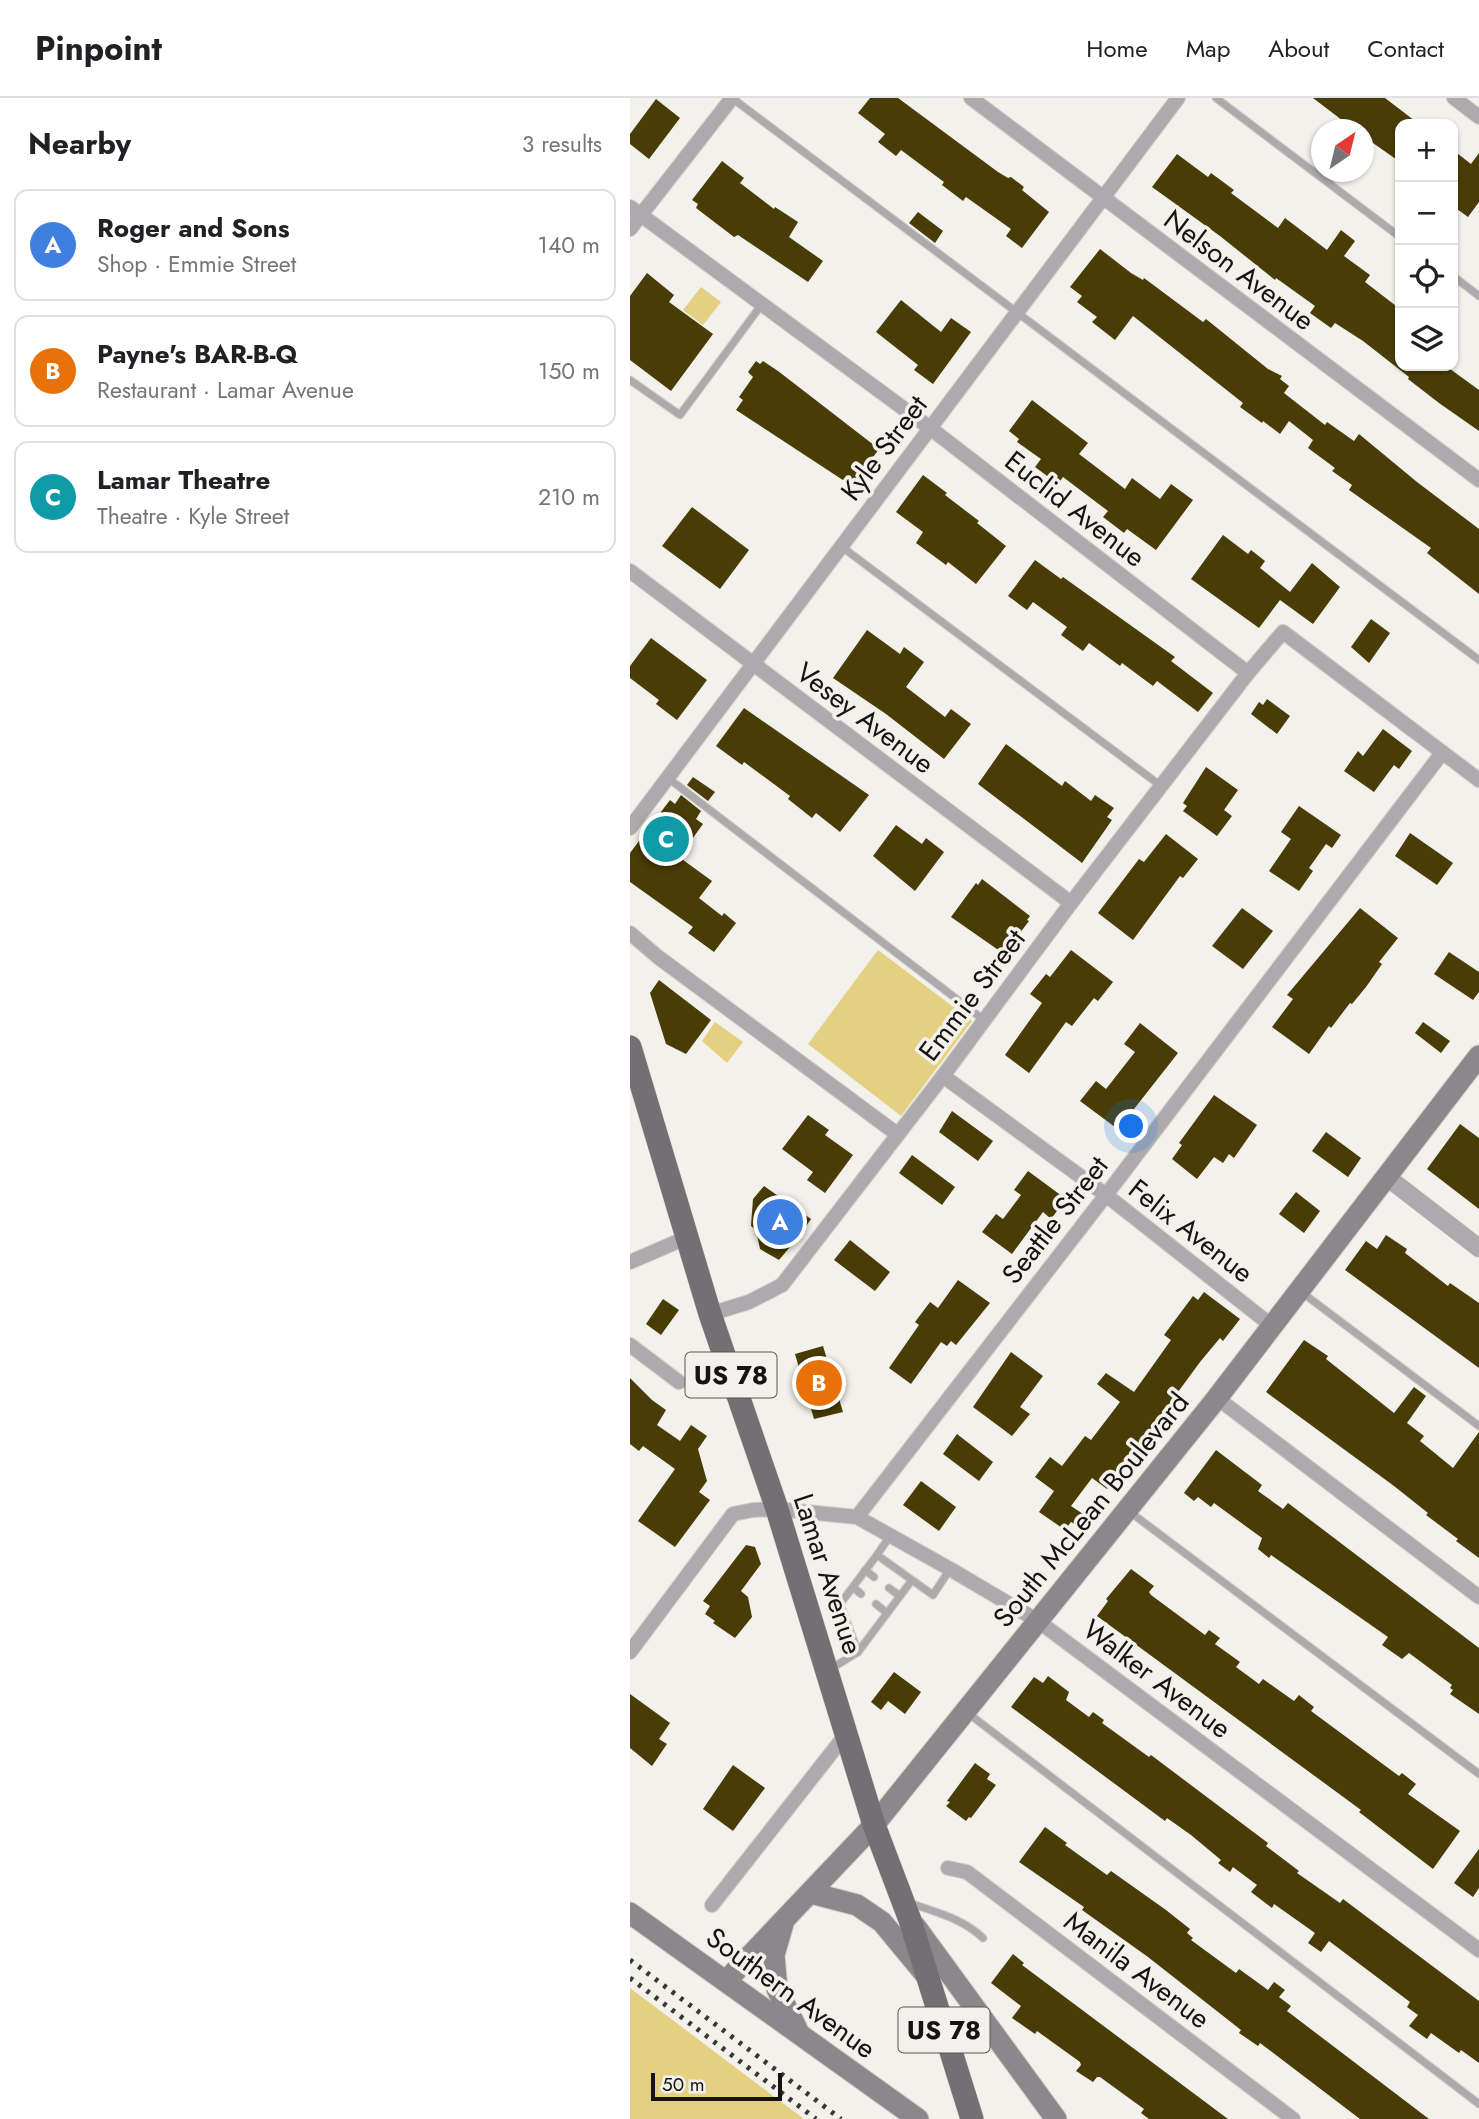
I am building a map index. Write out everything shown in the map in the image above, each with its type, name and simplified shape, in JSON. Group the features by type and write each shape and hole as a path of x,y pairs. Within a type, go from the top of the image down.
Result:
{"main road":[{"name":"Lamar Avenue","path":"630,1046 710,1314 777,1509 874,1825 907,1910 972,2119"},
{"name":"South McLean Boulevard","path":"726,1981 874,1825 1217,1398 1479,1056"},
{"path":"811,1893 857,1905 882,1922 928,1977"},
{"path":"907,1910 1056,2119"},
{"name":"Southern Avenue","path":"630,1913 918,2119"},
{"path":"784,1920 774,1955 777,1989 800,2034"}],"street":[{"path":"630,229 636,211 732,98"},
{"name":"Nelson Avenue","path":"971,98 1479,481"},
{"name":"Kyle Street","path":"630,828 1178,98"},
{"path":"1454,98 1479,117"},
{"name":"Euclid Avenue","path":"636,211 930,428 1248,673"},
{"name":"Vesey Avenue","path":"630,571 1071,903"},
{"path":"1248,673 1283,632 1479,780"},
{"name":"Emmie Street","path":"710,1314 749,1303 782,1284 1248,673"},
{"name":"Seattle Street","path":"857,1517 1443,753"},
{"path":"630,933 658,957 897,1134"},
{"name":"Felix Avenue","path":"943,1076 1106,1195 1272,1326"},
{"path":"1387,1177 1479,1248"},
{"path":"630,1262 688,1237"},
{"path":"630,1345 678,1382"},
{"path":"1217,1398 1479,1597"},
{"path":"630,1651 733,1514 777,1509"},
{"name":"Walker Avenue","path":"777,1509 857,1517 1038,1621 1479,1950"},
{"path":"712,1905 847,1733"},
{"name":"Manila Avenue","path":"948,1868 967,1872 1293,2119"}],"lane":[{"path":"732,98 1479,660"},
{"path":"1216,98 1395,233"},
{"path":"1458,280 1479,296"},
{"path":"630,380 680,415 762,304"},
{"path":"841,547 1161,786"},
{"path":"668,778 985,1020"},
{"path":"1299,1290 1479,1426"},
{"path":"1126,1510 1479,1774"},
{"path":"858,1652 840,1604 890,1536"},
{"path":"877,1555 933,1595 950,1569"},
{"path":"865,1570 874,1577"},
{"path":"828,1671 858,1652 912,1580"},
{"path":"853,1587 862,1594"},
{"path":"889,1588 900,1596"},
{"path":"876,1604 887,1613"},
{"path":"965,1711 1479,2104"},
{"path":"907,1910 957,1919 970,1926 982,1938"}],"shaded area":[{"path":"701,287 721,302 703,325 683,310"},
{"path":"878,950 972,1021 901,1116 808,1044"},
{"path":"715,1022 743,1042 727,1063 702,1041"},
{"path":"630,1988 804,2119 630,2119"}],"building":[{"path":"870,98 898,98 998,172 1011,177 1024,187 1022,190 1049,212 1022,248 1006,236 1011,229 966,197 963,201 942,185 944,182 901,150 896,156 878,142 885,134 858,113"},
{"path":"1313,98 1385,98 1412,119 1395,119 1395,158 1374,144 1374,119 1341,119"},
{"path":"656,99 680,118 649,159 630,144 630,134"},
{"path":"1479,153 1479,202 1468,217 1458,210 1458,154 1471,164"},
{"path":"1177,154 1208,177 1211,173 1234,190 1231,193 1278,228 1285,218 1327,250 1341,230 1355,241 1344,256 1370,275 1365,282 1395,305 1395,366 1335,323 1331,328 1310,313 1315,306 1276,278 1275,280 1152,187"},
{"path":"722,161 744,178 740,183 774,209 775,207 798,222 789,237 823,261 808,282 738,235 734,237 696,208 698,204 692,200"},
{"path":"918,212 943,231 935,243 909,223"},
{"path":"1100,249 1203,322 1206,319 1268,369 1282,376 1280,379 1289,386 1284,393 1325,425 1327,422 1354,441 1359,434 1479,529 1479,594 1427,553 1431,548 1349,490 1352,485 1332,471 1335,468 1308,448 1313,440 1289,421 1280,434 1263,421 1262,423 1240,407 1243,403 1133,316 1115,340 1092,322 1097,317 1077,302 1082,296 1070,287"},
{"path":"647,273 674,295 669,302 713,334 671,391 630,360 630,296"},
{"path":"901,300 941,332 951,318 971,332 933,384 914,370 918,365 876,332"},
{"path":"756,361 760,364 763,361 778,371 879,449 852,486 736,410 743,400 739,397 753,377 748,372"},
{"path":"1401,371 1453,371 1479,390 1479,431 1439,403 1408,379"},
{"path":"1032,400 1088,443 1079,454 1125,489 1132,478 1160,499 1171,484 1193,500 1156,550 1127,529 1124,533 1103,517 1108,511 1063,477 1058,484 1035,467 1041,459 1017,442 1019,439 1009,431"},
{"path":"923,475 1006,546 976,584 948,562 946,565 916,543 923,532 896,512"},
{"path":"692,507 749,550 720,589 662,546"},
{"path":"1223,535 1248,554 1251,550 1265,561 1260,568 1290,592 1312,563 1340,587 1313,624 1280,600 1259,628 1191,579"},
{"path":"1035,560 1175,657 1171,661 1213,693 1198,712 1157,681 1153,686 1089,643 1083,651 1061,635 1067,627 1033,602 1027,610 1008,596"},
{"path":"1371,619 1390,633 1369,663 1351,647"},
{"path":"867,630 900,654 904,647 924,662 906,687 945,717 951,709 971,724 944,759 886,714 833,678"},
{"path":"651,638 707,680 677,720 656,704 659,700 630,678 630,666"},
{"path":"1267,699 1290,716 1277,734 1251,714 1259,702 1263,705"},
{"path":"744,708 869,795 840,832 816,813 812,818 788,799 790,796 744,762 742,765 716,746"},
{"path":"1383,729 1412,751 1399,769 1394,765 1374,792 1344,771 1358,751 1363,756"},
{"path":"1006,744 1062,786 1065,781 1091,801 1095,795 1114,808 1107,817 1112,820 1082,863 978,784"},
{"path":"1206,767 1238,790 1224,810 1232,816 1217,836 1183,811 1187,806 1183,803"},
{"path":"693,777 715,792 708,801 687,785"},
{"path":"681,795 701,811 696,819 703,824 679,857 712,881 699,898 736,923 714,952 688,933 693,927 630,882 630,853 670,800 675,804"},
{"path":"1299,806 1341,835 1332,848 1326,844 1309,868 1313,871 1299,891 1269,871 1291,839 1281,832"},
{"path":"896,825 922,844 926,838 944,852 915,891 873,856"},
{"path":"1410,833 1453,863 1437,885 1395,856"},
{"path":"1166,834 1198,859 1183,878 1180,876 1133,940 1098,913 1139,859 1144,862"},
{"path":"982,879 1030,916 1004,954 951,917 976,883 978,885"},
{"path":"1242,908 1273,931 1243,969 1212,946"},
{"path":"1360,908 1398,938 1379,962 1382,964 1366,987 1331,1028 1329,1026 1309,1054 1272,1027 1293,999 1287,995"},
{"path":"1071,950 1113,982 1098,1001 1094,998 1072,1026 1066,1022 1029,1073 1005,1055 1042,1003 1030,994 1046,974 1050,977"},
{"path":"1449,952 1479,972 1479,992 1473,1000 1434,974"},
{"path":"659,980 711,1020 686,1054 666,1044 650,993"},
{"path":"1423,1022 1450,1041 1441,1053 1415,1033"},
{"path":"1140,1023 1178,1053 1134,1109 1142,1115 1127,1136 1080,1101 1096,1081 1106,1089 1135,1052 1124,1044"},
{"path":"1214,1095 1257,1125 1234,1158 1229,1154 1223,1163 1214,1157 1197,1179 1172,1159 1182,1145 1179,1143"},
{"path":"952,1111 993,1141 978,1161 939,1132"},
{"path":"808,1115 829,1130 825,1135 853,1155 825,1193 807,1180 813,1172 782,1149"},
{"path":"1460,1124 1479,1138 1479,1209 1427,1169"},
{"path":"1326,1132 1361,1158 1348,1177 1312,1151"},
{"path":"912,1155 955,1187 942,1205 899,1173"},
{"path":"1028,1171 1066,1199 1051,1219 1043,1212 1012,1254 982,1232 996,1214 1003,1219 1021,1195 1014,1190"},
{"path":"764,1186 811,1219 779,1260 760,1249 756,1230 751,1226 753,1199"},
{"path":"1296,1192 1320,1211 1304,1233 1279,1214"},
{"path":"1386,1235 1407,1249 1405,1253 1448,1286 1450,1283 1479,1303 1479,1368 1345,1270 1366,1241 1377,1249"},
{"path":"850,1240 890,1272 875,1291 834,1260"},
{"path":"958,1280 990,1303 956,1345 951,1341 947,1346 941,1342 911,1384 889,1368 919,1325 915,1322 930,1302 938,1308"},
{"path":"1204,1292 1240,1319 1223,1341 1220,1338 1200,1362 1178,1392 1181,1394 1107,1489 1092,1478 1071,1506 1083,1514 1076,1525 1071,1522 1065,1530 1039,1512 1054,1491 1035,1477 1050,1457 1062,1466 1085,1436 1091,1440 1120,1402 1097,1384 1106,1373 1134,1392 1171,1340 1164,1335 1193,1296 1198,1300"},
{"path":"663,1299 679,1310 661,1335 646,1324"},
{"path":"1304,1340 1328,1356 1326,1359 1394,1413 1414,1387 1426,1396 1407,1423 1424,1436 1420,1441 1453,1468 1479,1432 1479,1558 1394,1486 1266,1392"},
{"path":"823,1346 843,1412 814,1419 795,1354"},
{"path":"1011,1352 1043,1376 1020,1407 1030,1414 1012,1436 973,1407"},
{"path":"630,1378 666,1410 657,1425 680,1441 691,1425 707,1436 698,1449 707,1481 699,1492 710,1500 675,1547 638,1521 675,1469 643,1446 639,1451 630,1444"},
{"path":"957,1434 993,1462 979,1481 943,1454"},
{"path":"1216,1450 1262,1485 1258,1491 1283,1509 1288,1503 1479,1648 1479,1714 1450,1694 1452,1685 1409,1653 1402,1659 1382,1645 1388,1637 1271,1555 1269,1558 1258,1549 1262,1538 1214,1503 1211,1507 1198,1497 1194,1501 1184,1493"},
{"path":"921,1481 956,1507 939,1531 903,1505"},
{"path":"746,1545 755,1547 761,1564 741,1591 748,1597 752,1617 735,1638 705,1614 710,1606 703,1601"},
{"path":"1131,1569 1154,1586 1149,1592 1151,1595 1205,1635 1209,1630 1220,1638 1215,1644 1240,1662 1236,1667 1259,1684 1263,1679 1294,1701 1299,1695 1314,1707 1311,1711 1399,1776 1402,1773 1416,1784 1408,1794 1460,1831 1433,1869 1359,1812 1361,1810 1097,1616 1108,1601 1106,1599"},
{"path":"894,1672 921,1692 905,1714 888,1701 881,1710 871,1702"},
{"path":"1048,1676 1069,1692 1066,1700 1089,1717 1093,1712 1104,1720 1102,1723 1149,1757 1151,1755 1268,1843 1266,1846 1299,1871 1297,1873 1340,1903 1343,1899 1479,2001 1479,2063 1461,2050 1459,2053 1431,2033 1427,2039 1409,2026 1418,2015 1407,2007 1410,2002 1329,1941 1321,1952 1308,1943 1315,1933 1274,1904 1272,1908 1251,1892 1257,1885 1233,1867 1230,1872 1218,1863 1221,1860 1191,1835 1167,1818 1165,1821 1011,1707 1034,1677 1043,1683"},
{"path":"630,1694 670,1723 659,1739 667,1744 652,1766 630,1748"},
{"path":"975,1763 990,1774 987,1779 996,1785 966,1821 946,1806"},
{"path":"733,1765 765,1788 733,1831 703,1809"},
{"path":"1045,1827 1107,1875 1111,1871 1166,1910 1190,1929 1187,1933 1193,1938 1191,1940 1236,1973 1239,1969 1268,1990 1274,1982 1285,1990 1279,1997 1291,2006 1287,2011 1429,2119 1360,2119 1260,2043 1258,2046 1239,2033 1241,2030 1148,1957 1082,1910 1084,1907 1019,1862"},
{"path":"1479,1849 1479,1888 1473,1897 1454,1883"},
{"path":"1013,1954 1024,1963 1022,1965 1228,2119 1149,2119 1141,2113 1144,2109 1100,2077 1093,2082 1076,2071 1081,2065 1080,2062 1037,2031 1035,2034 1012,2018 1021,2006 991,1983"}],"railway":[{"path":"630,1960 841,2119"},
{"path":"630,1978 816,2119"}],"place":[{"name":"Lamar Theatre","path":"666,839"},
{"name":"Roger and Sons","path":"780,1222"},
{"name":"Payne's BAR-B-Q","path":"819,1383"}]}
